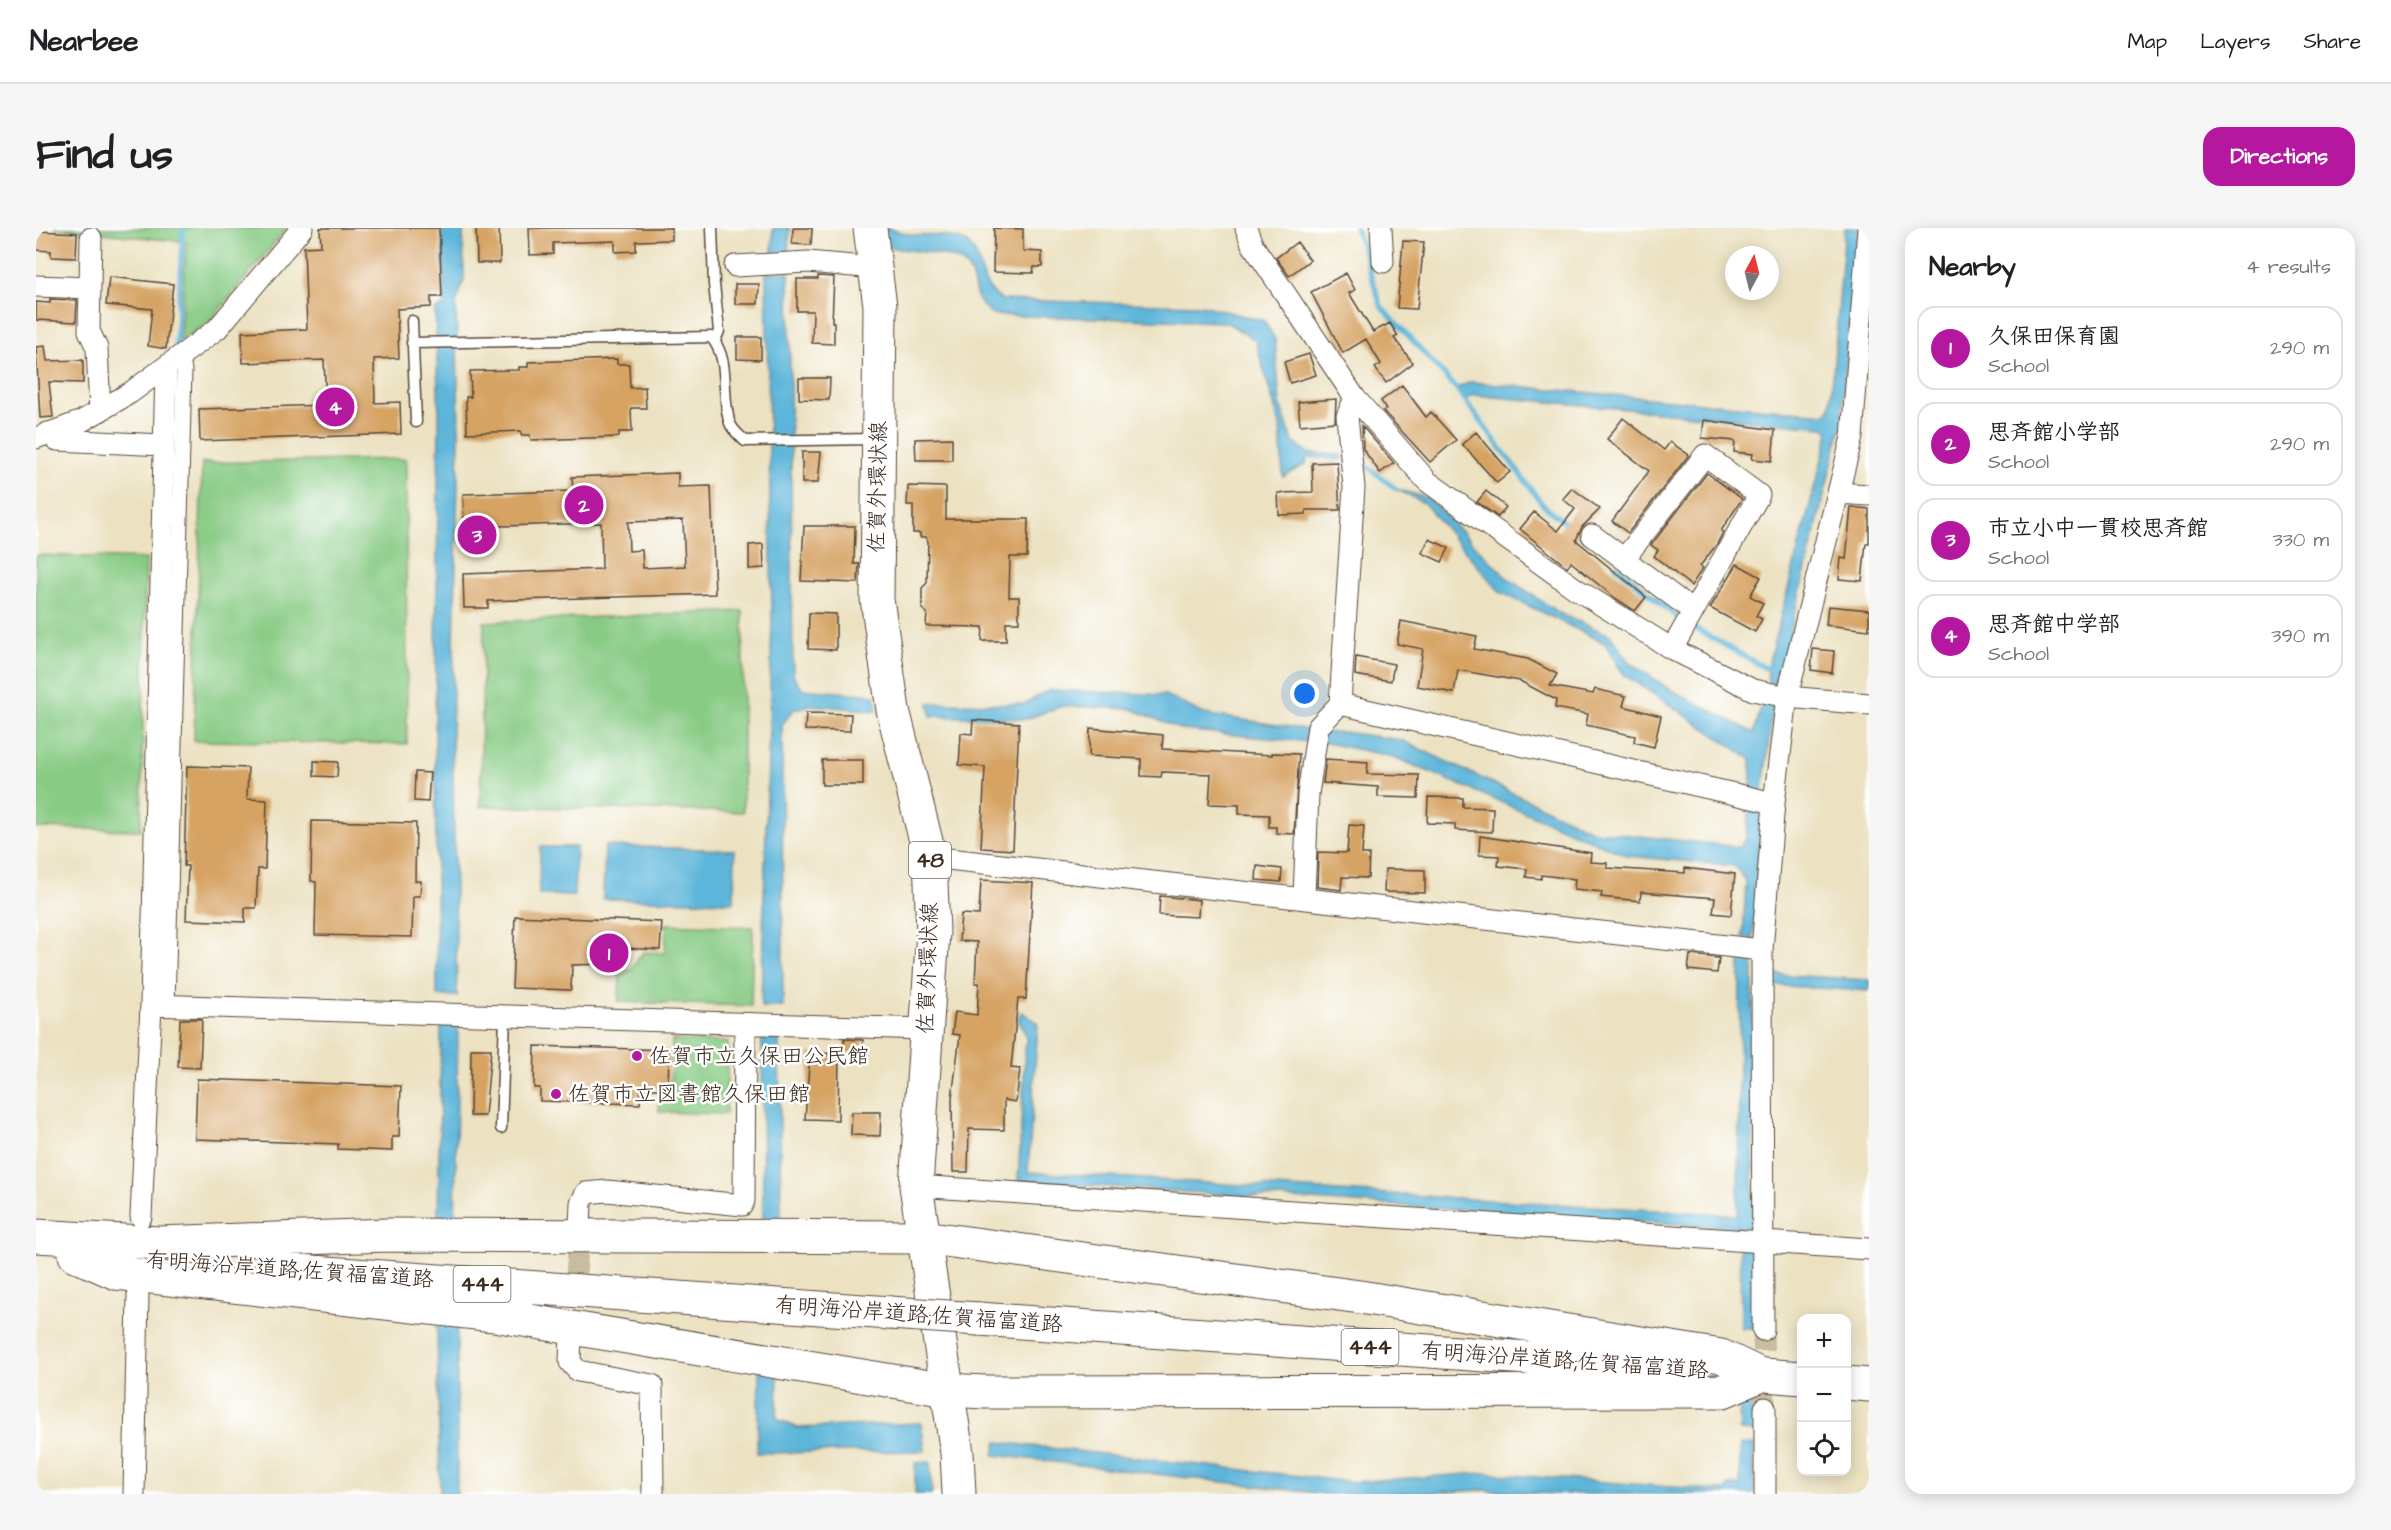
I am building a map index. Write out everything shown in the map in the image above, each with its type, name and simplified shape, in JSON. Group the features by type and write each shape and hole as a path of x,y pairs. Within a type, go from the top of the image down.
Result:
{"main road":[{"name":"佐賀外環状線","path":"870,228 880,306 877,599 893,710 930,857 933,932 916,1186 957,1453 959,1494"},
{"path":"36,1236 159,1243 387,1235 923,1237 1360,1297 1721,1356 1761,1374"},
{"name":"有明海沿岸道路;佐賀福富道路","path":"36,1252 1797,1378"},
{"path":"75,1255 116,1273 494,1315 947,1390 985,1392 1723,1391 1761,1374"},
{"path":"1851,1383 1869,1385"}],"street":[{"path":"42,436 82,421 100,411 217,329 302,228"},
{"path":"1246,228 1252,244 1355,398 1427,481 1576,589 1672,649 1753,690 1787,697 1869,704"},
{"path":"1381,228 1383,262"},
{"path":"1763,1330 1762,950 1774,803 1787,697 1852,437 1868,228"},
{"path":"91,238 89,331 97,348 100,411"},
{"path":"735,266 808,262 875,268"},
{"path":"36,286 90,288"},
{"path":"159,1006 163,445 173,361"},
{"path":"141,1217 159,1006 184,370 173,361"},
{"path":"1304,897 1308,794 1318,727 1340,704 1354,487 1347,416 1355,398"},
{"path":"42,436 57,440 163,445"},
{"path":"1624,559 1705,455 1759,495 1672,649"},
{"path":"1838,493 1869,495"},
{"path":"1592,535 1694,611"},
{"path":"1340,704 1774,803"},
{"path":"930,857 1762,950"},
{"path":"159,1006 926,1029"},
{"path":"580,1226 581,1203 586,1194 607,1191 742,1205 745,1024"},
{"path":"916,1186 1761,1240 1869,1249"},
{"path":"134,1494 138,1295"},
{"path":"571,1335 570,1362 578,1371 651,1384 653,1494"},
{"path":"1765,1408 1765,1494"}],"lane":[{"path":"712,228 719,331 715,341"},
{"path":"412,321 416,422"},
{"path":"412,343 711,337 715,341 725,374 730,424 745,441 879,439"},
{"path":"501,1128 505,1017"}],"green space":[{"path":"54,228 287,228 210,321 180,341 186,242"},
{"path":"406,459 407,744 194,741 202,463"},
{"path":"36,555 146,559 141,830 36,828"},
{"path":"743,611 743,812 480,806 484,622"},
{"path":"666,924 753,927 751,1006 619,1002 620,971 630,971 643,952 665,953"},
{"path":"672,1040 728,1042 726,1114 659,1112 660,1092 670,1092"}],"water":[{"path":"442,228 463,228 464,279 456,304 459,435 452,732 457,996 437,996 435,733 439,416 435,310 444,306"},
{"path":"773,228 790,228 788,257 772,257"},
{"path":"881,228 912,235 954,237 968,244 977,257 986,284 1002,300 1201,305 1264,321 1275,339 1280,405 1293,442 1308,453 1342,455 1342,460 1307,457 1306,464 1283,477 1280,425 1255,340 1226,322 992,315 980,302 971,273 961,262 941,255 886,247"},
{"path":"1845,228 1858,228 1842,414 1848,416 1845,429 1840,431 1777,685 1768,683 1767,669 1829,432 1823,427 1473,395 1465,400 1456,388 1471,382 1825,414 1830,409"},
{"path":"789,272 793,675 802,689 875,695 877,711 811,705 793,710 782,725 783,1007 761,1007 772,617 766,273"},
{"path":"1396,489 1428,498 1506,577 1559,613 1610,635 1629,662 1668,688 1754,733 1762,704 1773,705 1763,791 1751,789 1751,759 1623,674 1605,643 1500,592 1424,503"},
{"path":"1049,690 1165,695 1204,714 1311,730 1308,742 1182,730 1132,709 1062,706 1026,719 931,716 929,703 1024,704"},
{"path":"1344,732 1401,740 1593,831 1740,847 1746,838 1750,805 1762,808 1753,940 1743,938 1746,881 1735,866 1628,856 1394,757 1322,742 1322,733"},
{"path":"605,846 735,850 734,902 603,899"},
{"path":"540,847 576,847 574,896 539,895"},
{"path":"1740,956 1753,958 1753,1235 1740,1233 1739,1228 1018,1181 1026,1036 1018,1018 1022,1012 1038,1023 1028,1172 1738,1215"},
{"path":"1769,974 1869,980 1869,991 1768,985"},
{"path":"441,1024 458,1025 455,1223 438,1224"},
{"path":"762,1036 779,1037 781,1225 763,1225"},
{"path":"1740,1248 1753,1249 1754,1328 1741,1328"},
{"path":"437,1324 457,1325 457,1494 440,1494"},
{"path":"759,1370 778,1373 777,1419 798,1428 921,1423 925,1451 757,1453"},
{"path":"1739,1402 1755,1403 1755,1432 1740,1431"},
{"path":"997,1442 1352,1482 1483,1473 1727,1491 1729,1486 1740,1486 1740,1444 1754,1445 1754,1494 1554,1494 1482,1490 1412,1494 1325,1494 994,1455"},
{"path":"930,1462 932,1494 915,1494 915,1463"}],"building":[{"path":"320,228 439,228 442,297 431,297 431,307 397,309 399,358 374,359 375,403 400,402 401,434 200,441 199,409 326,405 324,360 243,363 242,332 307,329 304,247 321,246"},
{"path":"476,228 499,228 500,263 477,263"},
{"path":"529,228 672,228 672,240 636,241 636,251 615,252 615,241 553,243 553,254 530,255"},
{"path":"793,228 812,228 811,245 792,244"},
{"path":"994,228 1023,229 1023,251 1042,252 1042,267 1034,267 1033,273 993,272"},
{"path":"36,231 77,233 76,258 51,257 51,251 36,250"},
{"path":"1403,241 1424,242 1417,309 1397,308"},
{"path":"1297,242 1310,260 1289,276 1276,258"},
{"path":"1346,273 1355,290 1349,293 1373,332 1390,323 1398,336 1394,338 1413,363 1386,383 1375,368 1381,364 1366,339 1343,353 1311,292"},
{"path":"818,276 834,277 832,322 834,322 834,344 812,343 813,311 797,311 797,279 818,279"},
{"path":"109,277 173,284 166,349 148,346 152,309 106,305"},
{"path":"735,284 759,284 758,304 735,304"},
{"path":"50,299 77,300 76,322 36,320 36,302 50,303"},
{"path":"737,337 761,337 761,360 737,359"},
{"path":"45,346 47,361 83,360 83,383 49,382 53,417 40,418 36,347"},
{"path":"1309,354 1316,375 1290,383 1284,362"},
{"path":"617,359 617,364 629,364 630,388 645,387 646,408 631,408 632,432 619,432 619,437 531,440 530,435 521,435 521,431 467,433 466,397 471,397 470,371 519,370 519,367 528,367 528,362"},
{"path":"799,378 830,378 829,400 799,399"},
{"path":"1402,385 1426,417 1431,412 1456,440 1430,462 1383,411 1386,409 1381,401"},
{"path":"1336,399 1335,422 1300,425 1298,402"},
{"path":"1623,418 1664,450 1670,442 1689,455 1628,533 1612,521 1649,471 1607,439"},
{"path":"1704,420 1775,430 1772,461 1752,459 1753,454 1734,452 1735,441 1702,438"},
{"path":"1362,426 1394,463 1380,473 1363,449"},
{"path":"1476,432 1510,472 1497,483 1462,444"},
{"path":"952,438 952,460 916,460 915,439"},
{"path":"802,452 821,452 818,483 802,483"},
{"path":"1337,462 1340,510 1306,510 1306,514 1279,515 1278,493 1313,492 1312,463"},
{"path":"678,473 678,487 711,486 715,594 488,601 488,608 464,608 463,574 602,569 601,523 464,527 463,494 573,491 572,477","holes":["683,520 685,566 643,568 642,550 629,551 628,522"]},
{"path":"1707,473 1742,499 1721,531 1723,532 1717,544 1700,566 1703,568 1691,586 1654,556 1658,550 1651,545"},
{"path":"908,486 946,487 946,519 1028,519 1027,557 1010,557 1009,597 1019,597 1019,622 1006,622 1006,641 982,641 983,627 926,626 927,613 922,609 922,588 927,583 928,541 926,537 920,537 920,533 913,533 913,505 907,505"},
{"path":"1572,488 1600,509 1582,527 1576,540 1646,597 1635,611 1615,598 1571,562 1567,567 1520,529 1534,512 1558,531 1575,509 1563,499"},
{"path":"1486,491 1506,507 1498,517 1477,502"},
{"path":"1851,507 1869,509 1869,543 1866,543 1862,581 1839,579 1841,558 1846,559"},
{"path":"804,526 855,526 854,564 859,564 858,583 801,581"},
{"path":"1429,539 1449,548 1442,562 1422,553"},
{"path":"763,544 764,568 749,569 749,545"},
{"path":"1737,564 1761,577 1750,596 1763,603 1756,616 1762,619 1755,632 1710,608"},
{"path":"1828,606 1869,610 1869,630 1826,625"},
{"path":"809,613 836,614 836,650 808,649"},
{"path":"1401,621 1477,636 1474,649 1528,659 1557,674 1550,686 1593,694 1595,689 1626,696 1623,706 1661,716 1654,747 1634,742 1635,736 1586,725 1588,714 1555,708 1556,700 1520,681 1458,670 1454,693 1417,686 1423,649 1397,644"},
{"path":"1813,649 1834,651 1832,673 1811,670"},
{"path":"1356,657 1394,664 1391,681 1355,675"},
{"path":"806,713 851,714 850,731 805,730"},
{"path":"973,720 1019,723 1013,850 981,848 985,767 959,765 961,733 972,734"},
{"path":"1090,728 1163,735 1162,749 1272,755 1272,753 1299,754 1294,834 1276,833 1276,827 1269,827 1269,815 1239,814 1239,805 1209,804 1211,774 1162,772 1161,777 1141,776 1141,759 1089,756"},
{"path":"1326,759 1368,762 1367,774 1419,775 1418,798 1378,797 1378,787 1323,783"},
{"path":"822,760 863,760 863,785 822,785"},
{"path":"314,761 338,762 337,777 314,776"},
{"path":"187,766 248,768 247,799 267,800 265,869 258,869 256,908 245,908 245,922 186,920 188,866 184,866"},
{"path":"415,772 430,773 428,802 414,801"},
{"path":"1428,797 1463,798 1463,807 1493,808 1492,832 1455,830 1455,824 1427,823"},
{"path":"312,821 416,823 415,881 421,881 420,896 413,896 412,937 315,935 316,882 311,881"},
{"path":"1349,825 1364,826 1362,854 1369,854 1368,878 1342,877 1341,890 1317,887 1318,852 1347,853"},
{"path":"1480,836 1591,853 1590,862 1607,863 1607,868 1685,873 1685,868 1735,874 1731,915 1713,913 1715,898 1641,892 1640,901 1601,897 1602,892 1574,889 1575,879 1541,875 1541,879 1526,877 1527,869 1498,866 1499,856 1479,855"},
{"path":"1257,866 1282,869 1281,882 1256,880"},
{"path":"1385,869 1425,870 1425,893 1384,892"},
{"path":"981,880 1033,883 1026,999 1018,999 1011,1068 1020,1069 1016,1102 1004,1100 1004,1130 969,1129 968,1172 953,1172 952,1098 960,1035 952,1034 955,1012 977,1015 979,983 975,983 977,942 959,941 961,914 979,915"},
{"path":"1160,896 1199,900 1198,917 1159,915"},
{"path":"515,916 662,922 660,950 625,948 609,964 572,965 571,990 512,988"},
{"path":"1690,955 1719,958 1717,973 1688,970"},
{"path":"180,1019 202,1019 200,1068 178,1067"},
{"path":"844,1039 863,1040 862,1054 844,1053"},
{"path":"535,1046 669,1050 668,1089 641,1089 640,1104 540,1101 540,1088 534,1088"},
{"path":"471,1049 491,1049 485,1116 470,1116"},
{"path":"810,1053 839,1054 838,1120 805,1119"},
{"path":"197,1079 401,1086 399,1137 392,1137 392,1151 338,1149 338,1144 195,1139"},
{"path":"852,1112 881,1112 880,1136 851,1135"}],"waterway":[{"path":"176,345 183,228"},
{"path":"1356,228 1381,306 1456,388 1543,505 1586,540"},
{"path":"1359,460 1396,489"},
{"path":"1616,566 1679,619"},
{"path":"1696,629 1767,669"}],"tunnel":[{"path":"571,1335 580,1226"},
{"path":"1763,1330 1765,1408"}],"place":[{"name":"思斉館中学部","path":"335,407"},
{"name":"思斉館小学部","path":"584,505"},
{"name":"市立小中一貫校思斉館","path":"477,535"},
{"name":"久保田保育園","path":"609,953"},
{"name":"佐賀市立久保田公民館","path":"637,1056"},
{"name":"佐賀市立図書館久保田館","path":"556,1094"}]}
